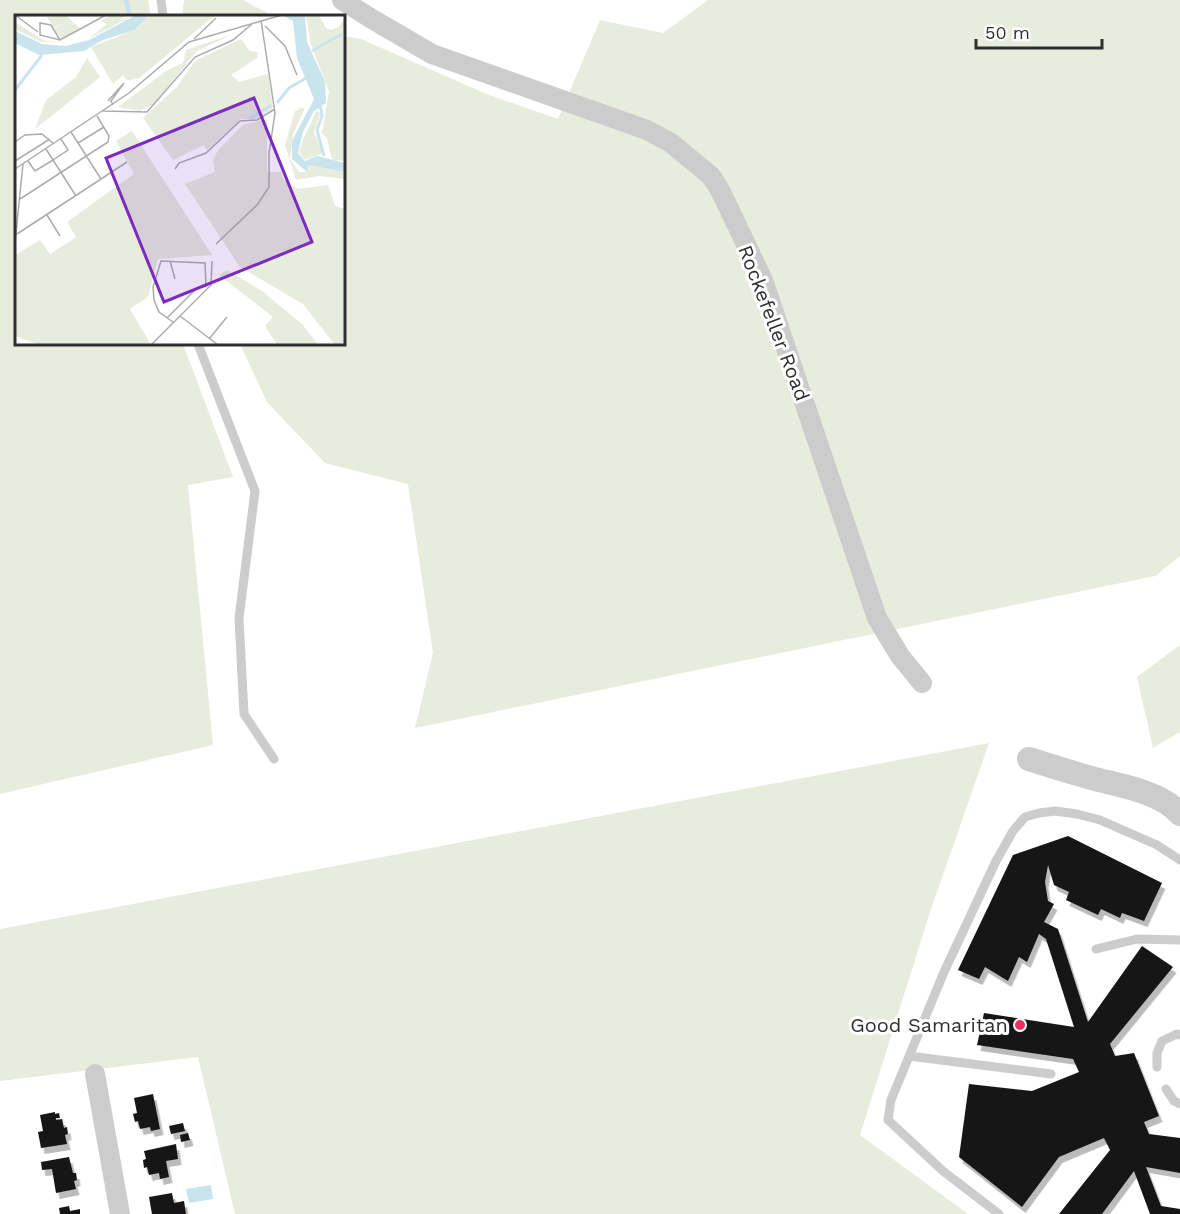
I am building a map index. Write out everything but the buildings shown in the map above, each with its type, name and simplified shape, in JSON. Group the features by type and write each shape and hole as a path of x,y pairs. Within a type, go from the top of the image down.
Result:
{"street":[{"name":"Rockefeller Road","path":"342,0 432,54 647,130 671,143 711,176 763,280 877,618 900,656 922,683"},
{"path":"1029,759 1137,789 1159,799 1180,814"},
{"path":"95,1074 120,1214"}],"lane":[{"path":"161,0 163,15"},
{"path":"198,345 255,491 239,618 244,714 273,759"},
{"path":"999,1214 943,1171 888,1120 891,1100 944,972 996,861 1013,831 1025,817 1054,811 1100,820 1157,844 1180,861"},
{"path":"1096,949 1137,939 1180,940"},
{"path":"1157,1067 1157,1053 1162,1041 1177,1034 1180,1035"},
{"path":"909,1056 1051,1074"},
{"path":"1166,1089 1173,1101 1180,1104"}],"shaded area":[{"path":"0,0 148,0 151,15 15,15 15,345 183,345 233,477 188,485 213,745 0,794"},
{"path":"184,0 243,0 271,15 182,15"},
{"path":"708,0 1180,0 1180,556 1155,576 415,728 433,653 408,484 325,463 267,402 240,345 345,345 345,36 361,39 489,95 558,119 600,20 663,33"},
{"path":"1180,645 1180,732 1153,748 1137,677"},
{"path":"989,743 930,912 860,1135 968,1214 235,1214 198,1057 0,1081 0,929"}],"water":[{"path":"211,1185 213,1199 189,1203 186,1189"}],"waterway":[{"path":"126,0 130,15"}],"place":[{"name":"Good Samaritan","path":"1020,1025"}]}
